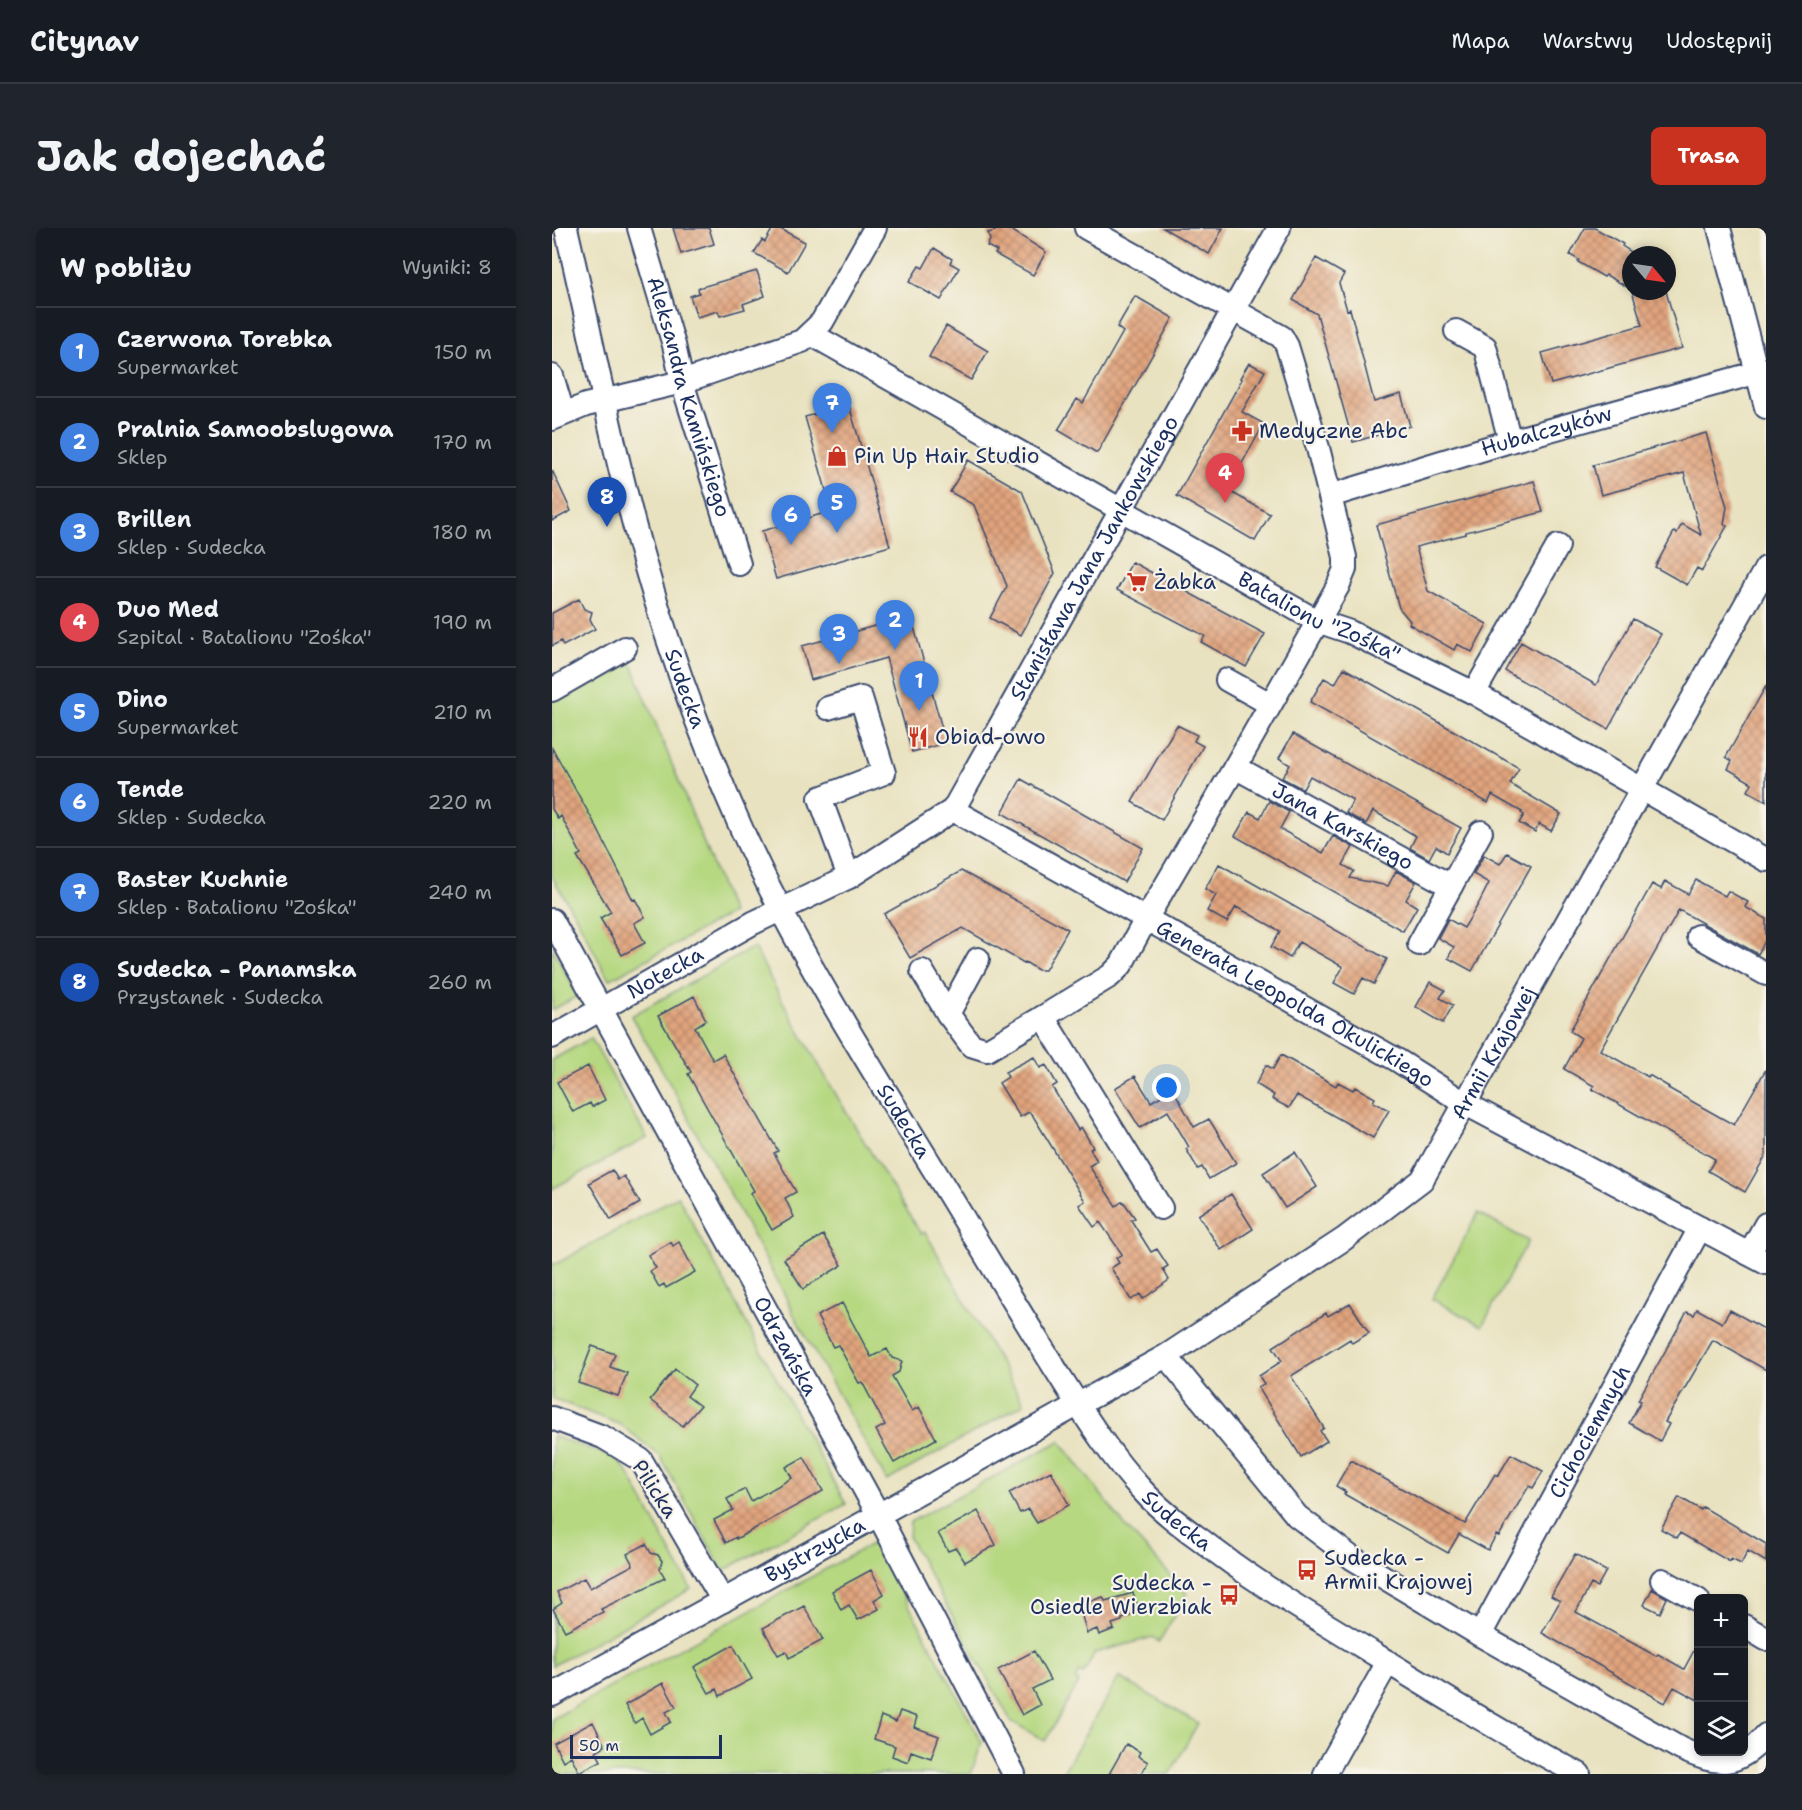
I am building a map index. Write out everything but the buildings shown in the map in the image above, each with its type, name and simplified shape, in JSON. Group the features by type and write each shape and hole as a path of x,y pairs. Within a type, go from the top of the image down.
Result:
{"street":[{"name":"Sudecka","path":"566,228 614,445 652,589 706,743 743,832 782,910 837,1010 1034,1335 1099,1437 1140,1489 1175,1521 1214,1550 1280,1596 1529,1747 1579,1774"},
{"name":"Aleksandra Kamińskiego","path":"639,228 674,345 682,382 739,564"},
{"path":"552,376 558,416 586,405 682,382 802,341 822,322 833,306 875,228"},
{"path":"922,971 971,1046 987,1050 1110,976 1121,965 1345,569 1345,557 1318,448 1287,346 1282,337 1086,228"},
{"name":"Stanisława Jana Jankowskiego","path":"782,910 849,877 953,810 1279,228"},
{"path":"1718,228 1761,371 1766,407"},
{"path":"1456,331 1485,347 1510,441"},
{"name":"Batalionu \"Zośka\"","path":"811,334 1317,621 1350,632 1474,693 1766,860"},
{"name":"Hubalczyków","path":"1330,496 1510,441 1761,371"},
{"path":"1474,693 1558,546"},
{"name":"Armii Krajowej","path":"1078,1404 1166,1356 1344,1239 1422,1180 1766,568"},
{"path":"552,690 625,648"},
{"path":"1227,680 1270,704"},
{"path":"828,708 861,698 884,773 820,798 849,877"},
{"name":"Jana Karskiego","path":"1235,767 1451,886"},
{"name":"Generała Leopolda Okulickiego","path":"953,810 1397,1060 1466,1104 1758,1258"},
{"path":"1419,944 1481,832"},
{"name":"Notecka","path":"552,1037 753,923 782,910"},
{"name":"Odrzańska","path":"552,920 878,1514 1014,1774"},
{"path":"1698,936 1766,974"},
{"path":"948,1014 978,959"},
{"path":"1043,1017 1161,1208"},
{"path":"1758,1258 1766,1224"},
{"name":"Cichociemnych","path":"1480,1635 1700,1228"},
{"path":"1166,1356 1297,1516 1352,1558 1480,1635 1681,1749 1709,1760 1733,1760 1760,1742"},
{"name":"Bystrzycka","path":"552,1695 1078,1404"},
{"name":"Pilicka","path":"552,1418 603,1437 641,1460 723,1601"},
{"path":"1662,1580 1694,1598"},
{"path":"1748,1629 1766,1639"},
{"path":"1325,1774 1388,1662"}],"green space":[{"path":"628,655 732,913 609,980 577,918 552,877 552,697"},
{"path":"754,947 834,1092 921,1234 925,1232 1024,1404 887,1481 631,1016"},
{"path":"552,948 578,996 552,1010"},
{"path":"591,1038 647,1138 552,1189 552,1060"},
{"path":"678,1196 846,1504 723,1571 660,1456 621,1425 552,1398 552,1263 556,1264"},
{"path":"1478,1213 1528,1241 1482,1326 1432,1299"},
{"path":"552,1436 614,1457 627,1471 691,1589 552,1666"},
{"path":"1060,1441 1126,1527 1187,1593 1159,1642 1153,1637 1095,1653 1083,1674 1079,1672 1075,1680 1079,1682 1045,1741 1011,1721 909,1538 910,1522"},
{"path":"875,1542 982,1742 971,1774 552,1774 552,1719"},
{"path":"1119,1677 1198,1723 1170,1774 1062,1774"}],"place":[{"name":"Medyczne Abc","path":"1242,431"},
{"name":"Baster Kuchnie","path":"832,433"},
{"name":"Pin Up Hair Studio","path":"837,456"},
{"name":"Duo Med","path":"1225,503"},
{"name":"Sudecka - Panamska","path":"607,527"},
{"name":"Dino","path":"837,533"},
{"name":"Tende","path":"791,545"},
{"name":"Żabka","path":"1137,582"},
{"name":"Pralnia Samoobslugowa","path":"895,650"},
{"name":"Brillen","path":"839,664"},
{"name":"Czerwona Torebka","path":"919,711"},
{"name":"Obiad-owo","path":"918,737"},
{"name":"Sudecka - Armii Krajowej","path":"1307,1570"},
{"name":"Sudecka - Osiedle Wierzbiak","path":"1229,1595"}]}
